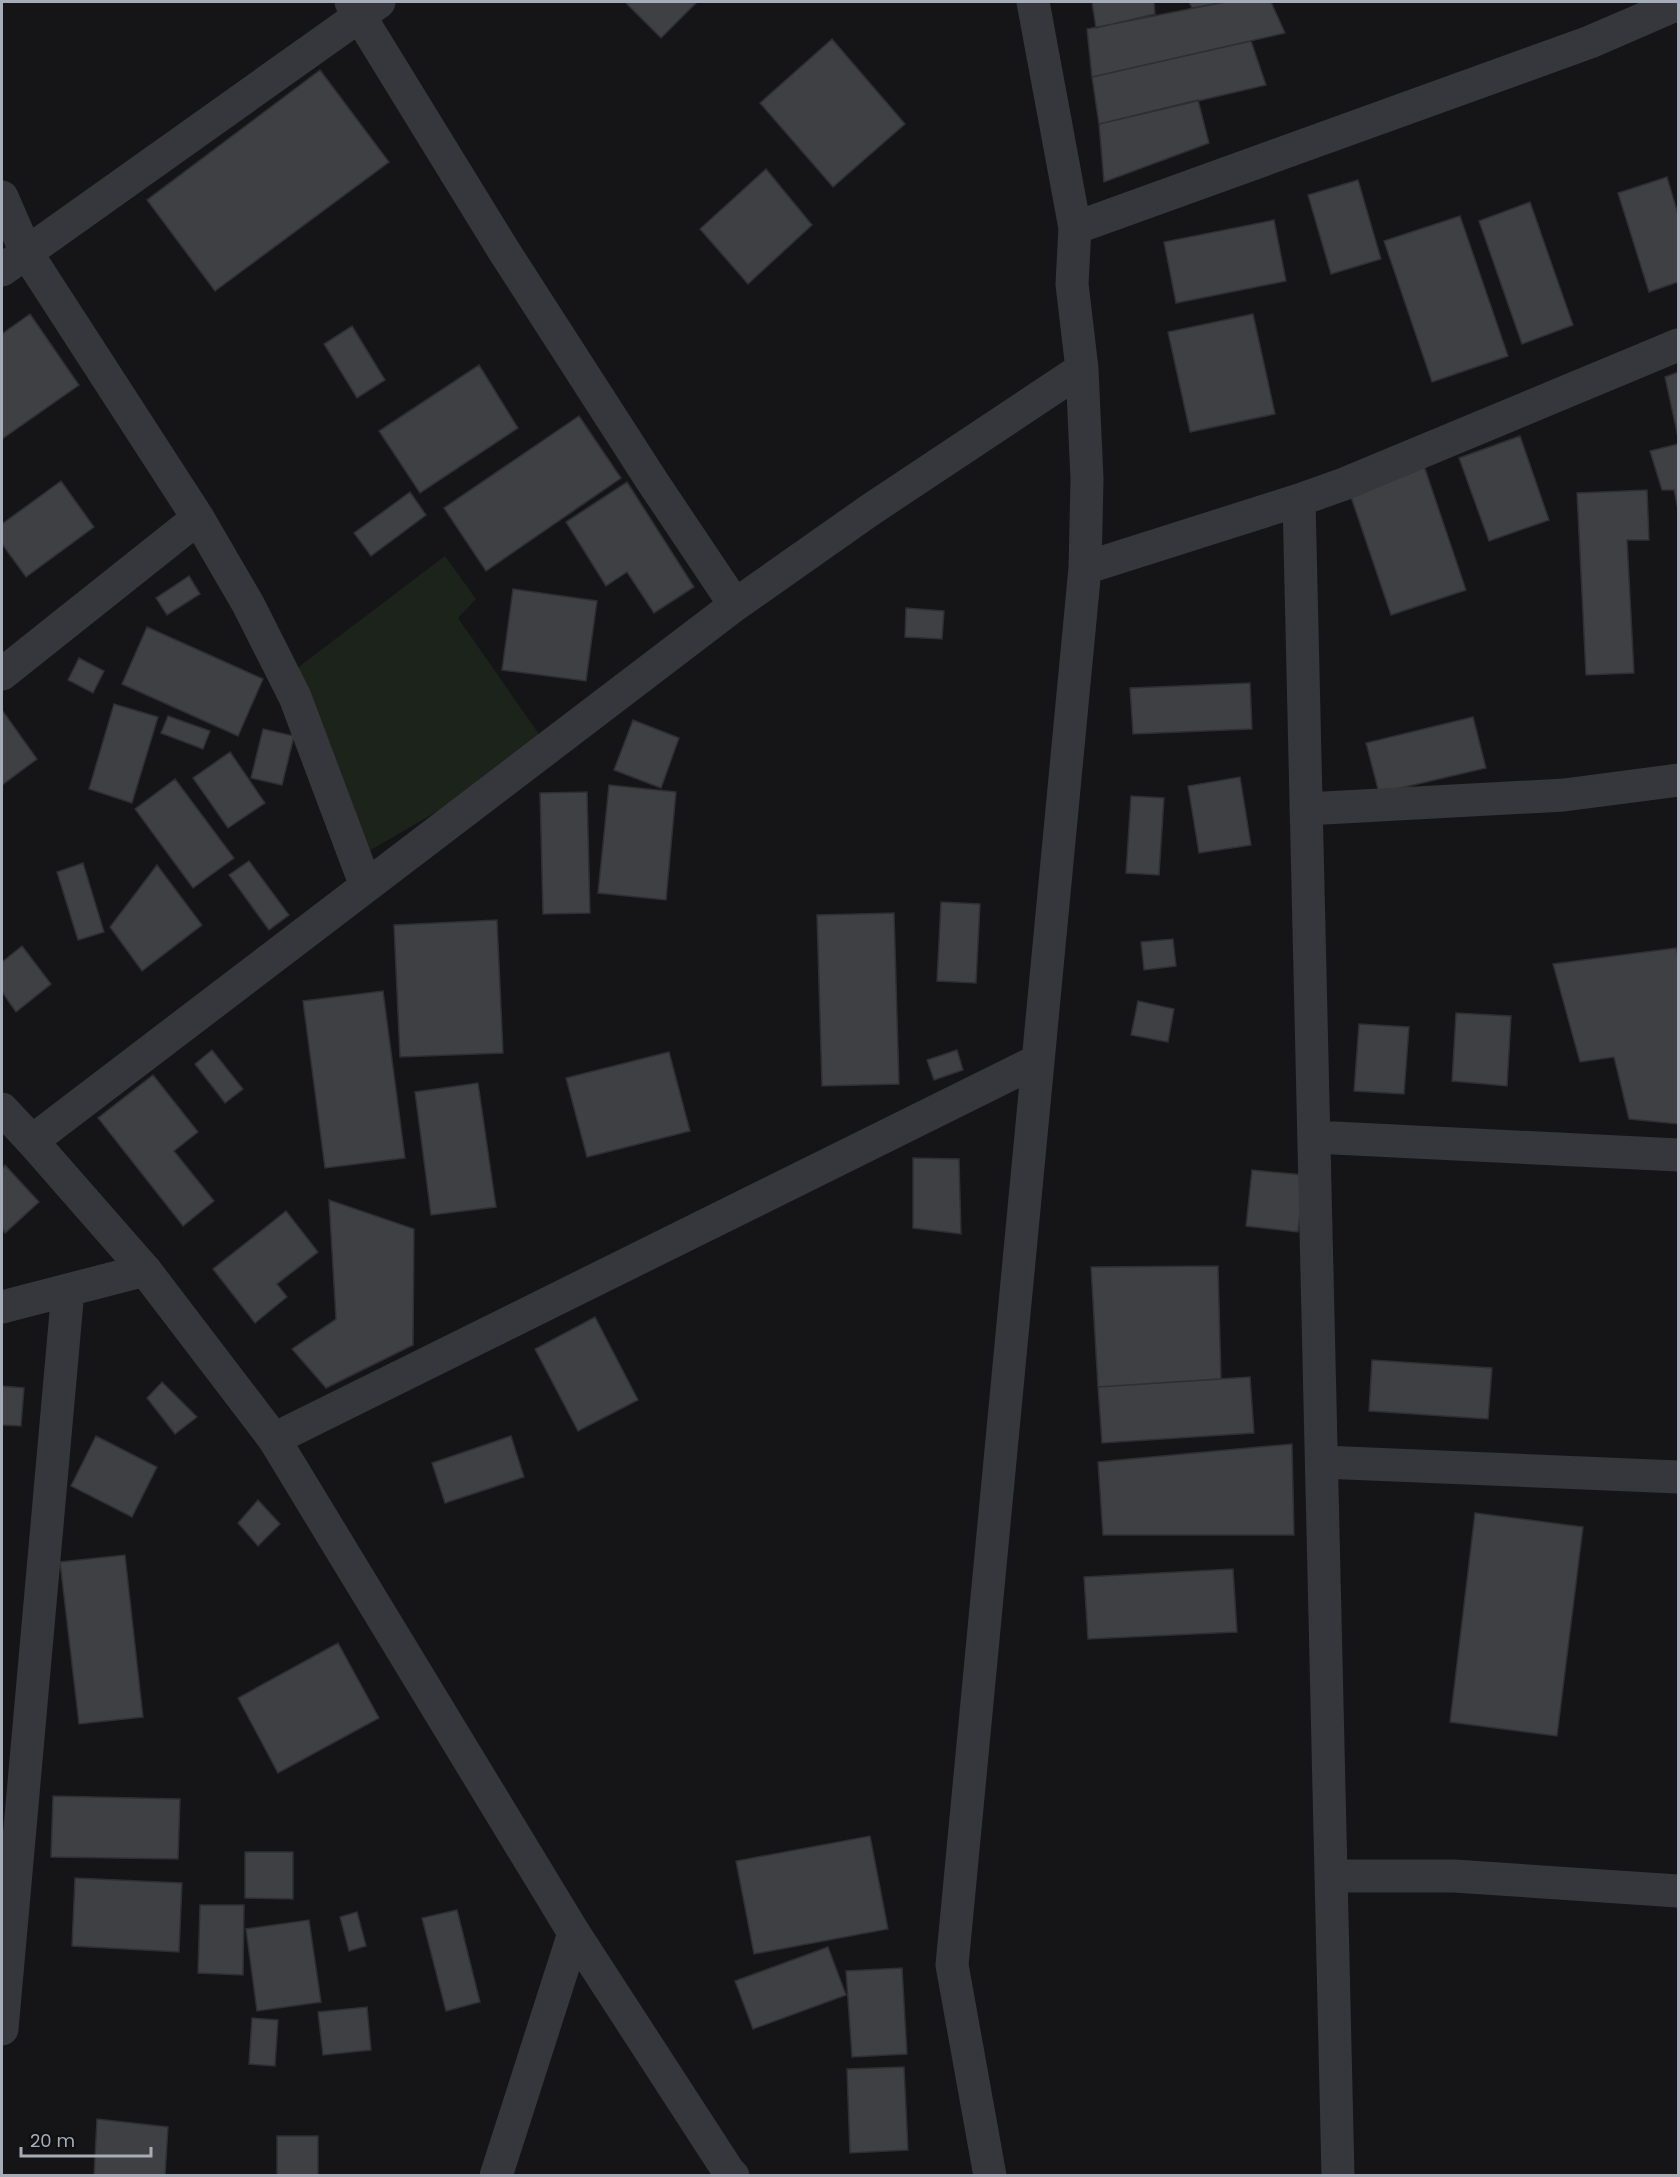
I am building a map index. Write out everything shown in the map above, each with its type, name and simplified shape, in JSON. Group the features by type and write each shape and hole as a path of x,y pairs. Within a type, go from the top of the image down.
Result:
{"street":[{"path":"990,2175 951,1965 1085,568 1087,479 1082,369 1072,284 1075,228 1033,2"},
{"path":"1075,228 1590,42 1678,4"},
{"path":"14,261 363,6 498,241 652,481 735,605"},
{"path":"2,197 14,261 198,518 248,604 295,697 366,886"},
{"path":"1085,568 1344,484 1678,345"},
{"path":"33,1141 735,605 870,510 1082,369"},
{"path":"1299,500 1338,2175"},
{"path":"2,674 198,518"},
{"path":"1306,809 1564,795 1678,780"},
{"path":"274,1439 1037,1061"},
{"path":"2,1109 33,1141 145,1270 274,1439 574,1933 730,2174"},
{"path":"1314,1137 1678,1155"},
{"path":"2,1307 145,1270"},
{"path":"2,2029 68,1290"},
{"path":"1322,1462 1678,1477"},
{"path":"1331,1876 1454,1876 1678,1891"},
{"path":"496,2175 574,1933"}],"shaded area":[{"path":"445,556 476,599 458,618 548,747 357,858 292,672"}],"building":[{"path":"625,2 697,2 661,38"},
{"path":"1092,2 1154,2 1155,14 1096,28"},
{"path":"1189,2 1225,2 1192,8"},
{"path":"1225,2 1271,2 1285,33 1092,77 1087,29"},
{"path":"832,39 905,124 833,187 760,103"},
{"path":"1251,41 1266,85 1099,124 1092,77"},
{"path":"320,70 389,162 215,291 147,200"},
{"path":"1198,100 1209,143 1104,182 1099,124"},
{"path":"766,169 812,225 748,284 700,229"},
{"path":"1667,177 1678,214 1678,282 1649,292 1618,193"},
{"path":"1358,180 1381,259 1331,274 1308,195"},
{"path":"1530,202 1573,325 1522,344 1479,221"},
{"path":"1460,216 1508,356 1432,382 1384,241"},
{"path":"1274,220 1286,281 1176,303 1164,242"},
{"path":"30,314 79,385 2,439 2,334"},
{"path":"1253,314 1275,414 1190,432 1168,332"},
{"path":"352,326 385,380 357,398 324,344"},
{"path":"479,365 518,428 420,493 379,431"},
{"path":"1678,372 1678,437 1665,377"},
{"path":"579,416 621,478 486,571 444,508"},
{"path":"1520,436 1549,520 1489,541 1459,458"},
{"path":"1678,444 1678,509 1674,490 1662,490 1650,451"},
{"path":"1422,460 1466,590 1391,615 1347,485"},
{"path":"61,481 94,527 26,577 2,544 2,524"},
{"path":"627,482 694,587 654,613 627,572 606,586 566,522"},
{"path":"1647,490 1649,540 1627,540 1634,673 1586,675 1577,493"},
{"path":"410,492 426,515 371,556 354,533"},
{"path":"189,576 200,594 167,615 156,598"},
{"path":"513,589 597,601 586,681 502,670"},
{"path":"906,608 944,611 942,639 905,637"},
{"path":"147,627 263,679 238,736 122,684"},
{"path":"79,658 104,671 93,693 68,680"},
{"path":"1250,683 1252,729 1133,734 1130,688"},
{"path":"114,704 158,717 132,803 89,789"},
{"path":"2,710 37,759 2,785"},
{"path":"168,716 210,731 203,749 161,733"},
{"path":"1473,717 1486,768 1379,793 1366,743"},
{"path":"633,720 679,738 661,788 614,770"},
{"path":"263,729 294,736 282,785 251,778"},
{"path":"230,752 265,803 228,828 193,778"},
{"path":"1240,777 1251,845 1199,853 1188,786"},
{"path":"175,779 234,858 193,888 135,809"},
{"path":"609,785 676,792 666,900 598,893"},
{"path":"587,792 590,913 543,914 540,793"},
{"path":"1131,796 1164,798 1159,875 1126,873"},
{"path":"249,861 289,915 269,930 229,875"},
{"path":"83,863 104,932 78,940 57,872"},
{"path":"157,865 202,925 142,971 110,927"},
{"path":"941,902 980,904 976,983 937,981"},
{"path":"894,913 899,1084 822,1086 817,915"},
{"path":"497,920 503,1053 400,1057 394,925"},
{"path":"1173,939 1176,966 1144,970 1141,942"},
{"path":"22,946 51,984 16,1012 2,992 2,962"},
{"path":"1676,948 1678,955 1678,1124 1629,1119 1614,1057 1580,1062 1553,964"},
{"path":"383,991 405,1158 325,1168 303,1001"},
{"path":"1138,1001 1174,1009 1168,1042 1131,1035"},
{"path":"1456,1013 1511,1016 1507,1086 1452,1081"},
{"path":"1359,1024 1409,1027 1404,1094 1354,1091"},
{"path":"212,1050 243,1089 225,1103 195,1064"},
{"path":"957,1050 963,1070 934,1080 927,1060"},
{"path":"669,1052 690,1131 587,1157 566,1078"},
{"path":"153,1075 198,1132 174,1151 214,1201 183,1226 98,1118"},
{"path":"478,1083 496,1207 431,1215 415,1092"},
{"path":"913,1158 959,1159 961,1234 913,1228"},
{"path":"5,1165 39,1202 5,1233 2,1228 2,1169"},
{"path":"1252,1170 1304,1175 1298,1232 1246,1226"},
{"path":"329,1200 414,1229 413,1345 326,1388 292,1349 336,1319"},
{"path":"286,1211 318,1252 277,1284 287,1297 255,1323 213,1269"},
{"path":"1218,1266 1221,1379 1098,1387 1091,1267"},
{"path":"595,1317 638,1400 578,1431 535,1349"},
{"path":"1372,1360 1492,1368 1488,1419 1369,1411"},
{"path":"1250,1377 1254,1433 1102,1443 1098,1387"},
{"path":"162,1382 197,1417 175,1434 147,1398"},
{"path":"2,1386 24,1388 21,1426 2,1425"},
{"path":"96,1436 157,1467 132,1517 71,1486"},
{"path":"511,1436 524,1477 445,1503 432,1463"},
{"path":"1292,1444 1294,1535 1103,1535 1098,1462"},
{"path":"258,1500 280,1524 258,1546 238,1523"},
{"path":"1475,1513 1583,1527 1557,1736 1450,1722"},
{"path":"125,1555 143,1717 79,1724 60,1562"},
{"path":"1233,1569 1237,1632 1088,1639 1084,1577"},
{"path":"338,1643 379,1718 278,1773 238,1698"},
{"path":"53,1796 180,1799 178,1859 51,1857"},
{"path":"870,1836 888,1929 754,1954 736,1861"},
{"path":"245,1852 293,1852 293,1899 245,1898"},
{"path":"75,1878 182,1883 179,1952 72,1946"},
{"path":"200,1905 244,1905 243,1975 198,1973"},
{"path":"457,1910 480,2002 446,2011 422,1918"},
{"path":"357,1912 366,1946 349,1951 340,1917"},
{"path":"309,1920 321,2002 257,2011 246,1929"},
{"path":"828,1947 846,1995 753,2029 735,1981"},
{"path":"902,1968 907,2054 852,2057 846,1971"},
{"path":"367,2007 371,2050 323,2055 318,2012"},
{"path":"252,2018 278,2020 275,2066 249,2064"},
{"path":"904,2067 908,2150 850,2153 847,2069"},
{"path":"97,2119 168,2127 165,2176 94,2176"},
{"path":"277,2136 318,2136 318,2176 277,2176"}]}
